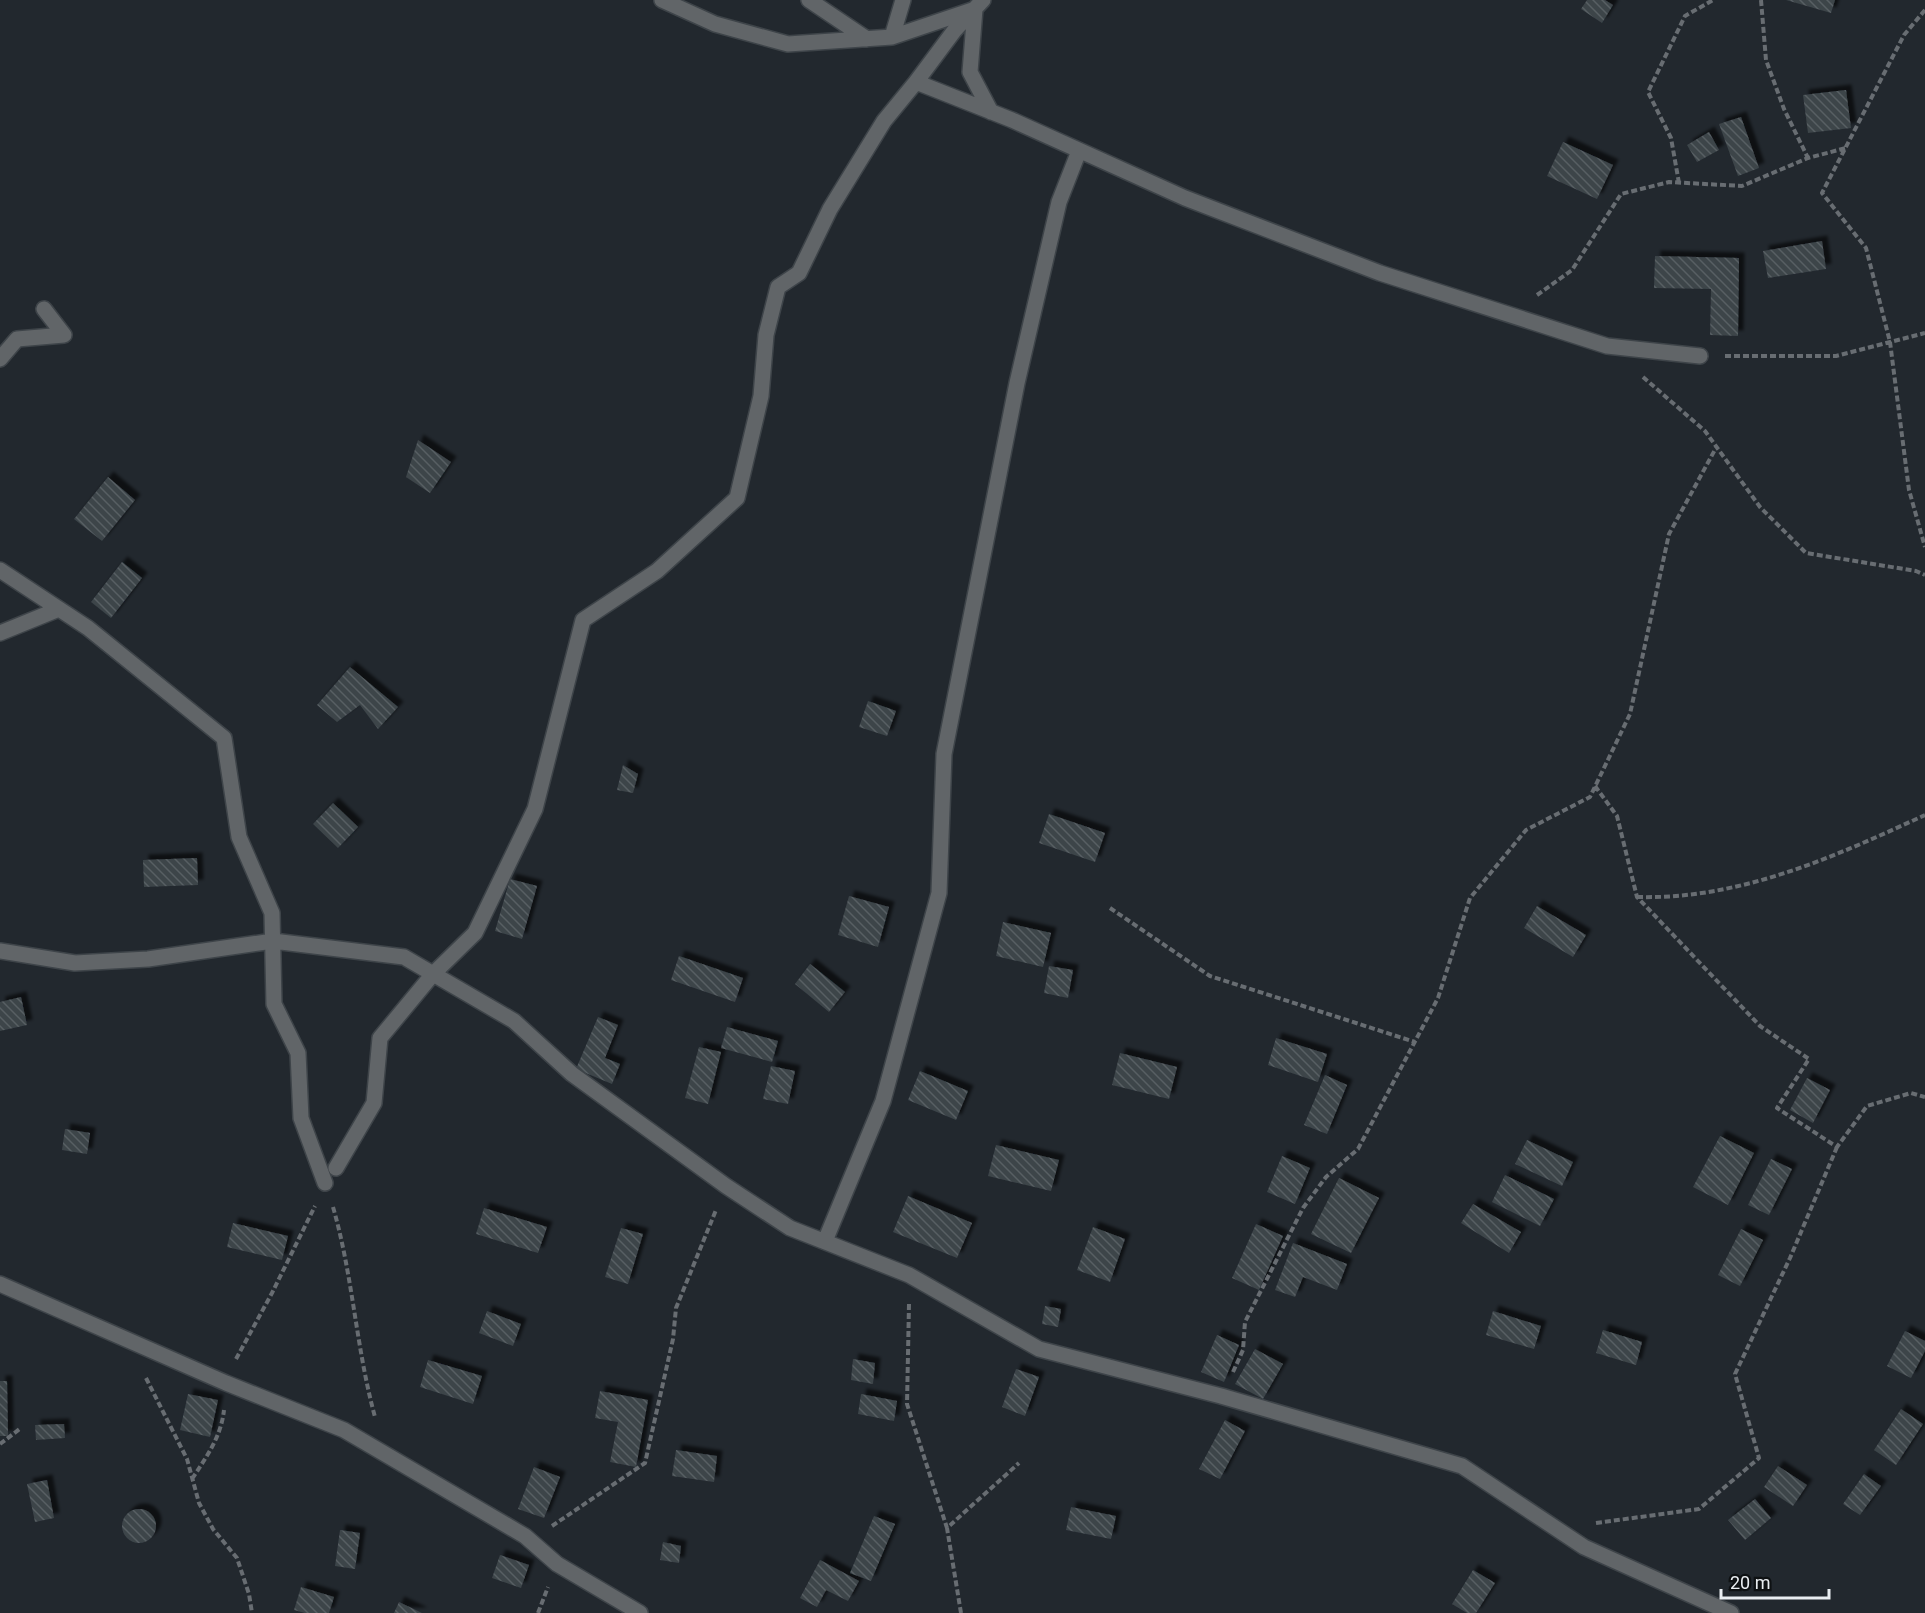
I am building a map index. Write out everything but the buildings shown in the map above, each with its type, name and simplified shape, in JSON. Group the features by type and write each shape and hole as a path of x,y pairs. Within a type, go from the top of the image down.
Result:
{"street":[{"path":"662,0 715,24 788,44 892,38 979,4"},
{"path":"809,0 867,39"},
{"path":"892,38 903,0"},
{"path":"336,1168 374,1103 380,1038 433,974 475,933 535,809 583,620 657,572 737,498 761,396 766,334 778,287 799,273 830,209 884,121 954,31 979,4"},
{"path":"979,4 970,72 991,112"},
{"path":"916,82 991,112 1185,198 1369,269 1607,345 1700,356"},
{"path":"825,1241 883,1101 939,893 944,754 1020,372 1059,202 1079,150"},
{"path":"0,359 17,339 64,335 44,309"},
{"path":"0,570 88,628 225,738 239,837 272,913 274,1004 298,1053 301,1118 325,1183"},
{"path":"0,633 59,609"},
{"path":"0,951 75,963 148,959 273,941 404,957 514,1022 572,1074 726,1186 790,1228 909,1275 1039,1348 1221,1396 1462,1466 1584,1547 1731,1613"},
{"path":"0,1284 226,1383 344,1430 525,1536 557,1564 640,1613"}],"path":[{"path":"1679,183 1671,138 1648,92 1685,16 1713,0"},
{"path":"1761,0 1766,60 1784,109 1808,158"},
{"path":"1925,10 1904,36 1822,193 1866,248 1890,342 1909,490 1925,547"},
{"path":"1509,314 1572,270 1621,194 1669,182 1742,186 1808,158 1847,148"},
{"path":"1700,356 1836,356 1925,333"},
{"path":"1642,376 1705,431 1760,507 1806,553 1916,571 1925,575"},
{"path":"1221,1396 1243,1350 1245,1322 1303,1208 1326,1177 1358,1149 1438,998 1470,898 1526,830 1590,797 1630,714 1669,534 1717,446"},
{"path":"1595,786 1617,816 1637,897 1760,1026 1809,1059 1777,1108 1837,1147"},
{"path":"1637,897 1668,898 1760,881 1835,856 1925,815"},
{"path":"1110,908 1210,976 1415,1042"},
{"path":"1557,1528 1699,1509 1759,1458 1735,1374 1790,1258 1837,1147 1867,1106 1911,1093 1925,1097"},
{"path":"192,1479 213,1448 222,1427 226,1383 240,1350 273,1293 325,1183"},
{"path":"325,1183 342,1239 366,1385 386,1455"},
{"path":"537,1548 546,1529 645,1463 673,1339 676,1308 726,1186"},
{"path":"909,1275 907,1404 947,1528 961,1613"},
{"path":"121,1338 147,1380 187,1459 199,1503 213,1529 237,1558 249,1594 252,1613"},
{"path":"0,1444 21,1428"},
{"path":"947,1528 1019,1463"}]}
